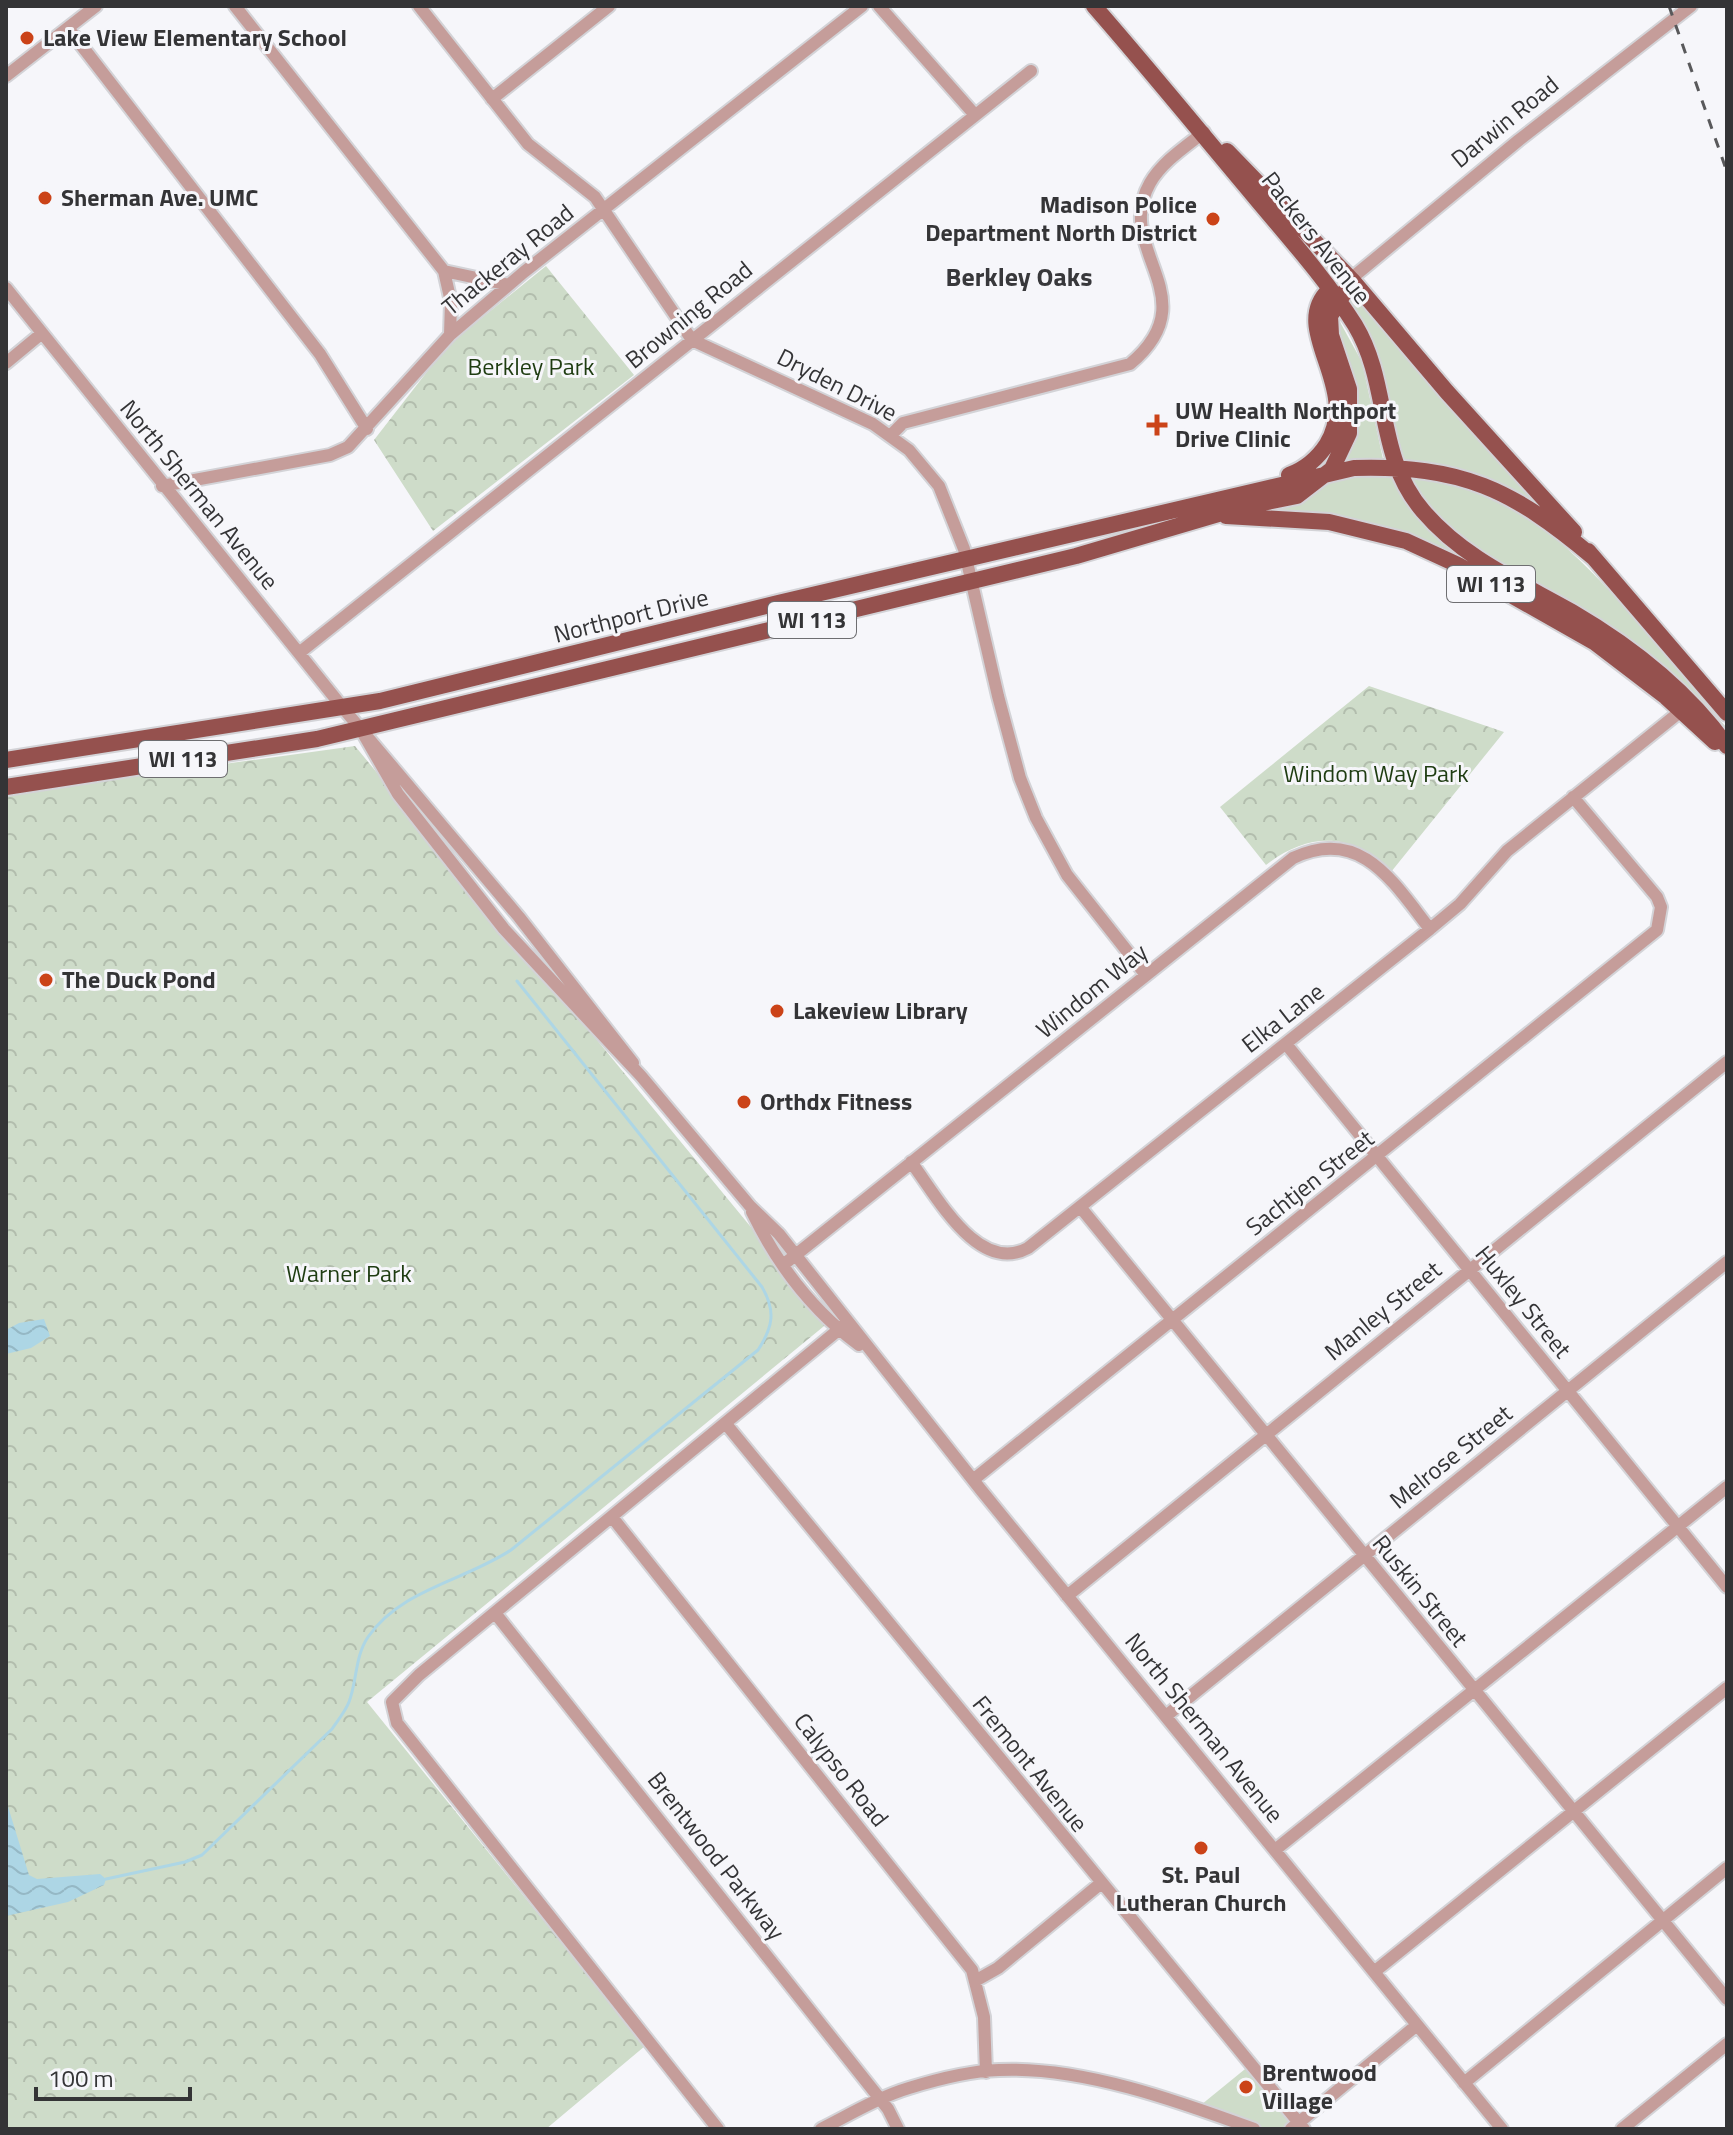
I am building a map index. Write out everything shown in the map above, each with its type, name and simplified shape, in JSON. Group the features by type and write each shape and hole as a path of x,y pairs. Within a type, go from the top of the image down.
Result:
{"main road":[{"name":"Packers Avenue","path":"1094,6 1204,132 1333,294 1368,351 1395,467 1421,509 1461,549 1583,619 1647,662 1676,686 1727,748"},
{"name":"Packers Avenue","path":"1204,132 1235,157 1352,280 1447,392 1569,525 1727,713"},
{"name":"Darwin Road","path":"1261,487 1310,464 1324,449 1334,429 1337,394 1315,316 1320,299 1352,280"},
{"path":"1213,516 1297,496 1328,473 1346,444 1352,412 1349,389 1331,335 1333,294"},
{"name":"WI 113","path":"1261,487 1328,473 1395,467 1480,482 1526,504 1593,557"},
{"name":"Northport Drive","path":"6,760 343,708 501,673 1261,487"},
{"name":"WI 113","path":"1213,516 1329,522 1406,541 1458,565 1594,642 1727,748"},
{"name":"Northport Drive","path":"6,787 272,747 360,728 1076,556 1213,516"},
{"path":"653,658 666,642 688,626"}],"street":[{"path":"6,76 96,6"},
{"path":"235,6 444,271 451,302 450,335"},
{"path":"419,6 528,144 568,174 605,208 692,340"},
{"path":"492,99 609,6"},
{"name":"Thackeray Road","path":"162,486 330,455 348,447 450,335 605,208 862,6"},
{"path":"879,6 975,115"},
{"name":"Darwin Road","path":"1352,280 1519,140 1691,6"},
{"path":"68,28 320,354 367,429"},
{"name":"Browning Road","path":"299,653 1031,71"},
{"path":"890,436 903,423 1130,364 1143,354 1164,316 1159,282 1142,231 1145,195 1155,175 1204,132"},
{"path":"444,271 509,285"},
{"name":"North Sherman Avenue","path":"6,288 343,708 519,917 621,1044 641,1076"},
{"path":"6,363 41,334"},
{"name":"Dryden Drive","path":"692,340 834,405 890,436 912,453 939,486 965,558 1020,778 1036,818 1067,875 1146,975"},
{"name":"Elka Lane","path":"911,1162 975,1243 991,1253 1020,1253 1081,1208 1430,929 1460,904 1507,851 1681,711"},
{"name":"North Sherman Avenue","path":"360,728 398,794 463,879 528,956 641,1076 750,1206 795,1254 844,1326"},
{"name":"Sachtjen Street","path":"973,1480 1649,940 1657,930 1661,911 1651,888 1573,797"},
{"name":"Windom Way","path":"783,1265 1293,858 1335,848 1361,856 1385,873 1430,929"},
{"name":"Huxley Street","path":"1286,1044 1727,1587"},
{"name":"Manley Street","path":"1067,1596 1727,1062"},
{"name":"North Sherman Avenue","path":"750,1206 783,1265 872,1355 1502,2129"},
{"name":"Ruskin Street","path":"1081,1208 1727,1999"},
{"name":"Melrose Street","path":"1166,1716 1727,1262"},
{"path":"718,2129 397,1723 392,1704 419,1675 844,1326"},
{"name":"Fremont Avenue","path":"726,1424 1298,2127"},
{"path":"1275,1850 1727,1487"},
{"name":"Calypso Road","path":"612,1517 972,1970 984,2017 986,2072"},
{"name":"Brentwood Parkway","path":"495,1613 880,2100 898,2129"},
{"path":"1374,1972 1727,1688"},
{"path":"1464,2083 1727,1868"},
{"path":"975,1981 998,1968 1100,1884"},
{"path":"1298,2127 1417,2025"},
{"path":"1622,2129 1727,2044"},
{"path":"821,2129 880,2100 920,2085 986,2072 1046,2072 1084,2078 1145,2093 1254,2129"}],"green space":[{"name":"Berkley Park","path":"546,266 634,375 433,531 374,440 447,346"},
{"path":"1351,295 1554,515 1399,461 1347,304"},
{"path":"1335,313 1362,362 1383,459 1340,463 1349,442"},
{"path":"1391,474 1410,504 1432,529 1484,571 1508,585 1404,536 1318,514 1271,510 1328,479"},
{"path":"1408,474 1487,493 1529,518 1560,543 1591,571 1649,635 1727,728 1727,739 1464,543 1417,495"},
{"name":"Windom Way Park","path":"1369,686 1504,732 1391,872 1361,849 1330,841 1298,846 1266,865 1220,807"},
{"name":"Warner Park","path":"355,746 829,1322 367,1702 645,2046 546,2129 6,2129 6,794"},
{"name":"Brentwood Village","path":"1250,2065 1301,2129 1254,2129 1196,2109"}],"water":[{"path":"44,1319 50,1336 31,1348 6,1354 6,1330 19,1323"},
{"path":"6,1800 29,1875 37,1879 100,1874 106,1879 104,1885 68,1902 6,1916"}],"waterway":[{"path":"106,1879 185,1862 202,1855 332,1729 349,1702 364,1644 382,1621 415,1597 511,1550 758,1350 767,1334 771,1311 762,1287 517,981"}],"railway":[{"path":"1669,6 1727,172"}],"place":[{"name":"Lake View Elementary School","path":"27,38"},
{"name":"Sherman Ave. UMC","path":"45,198"},
{"name":"Madison Police Department North District","path":"1213,219"},
{"name":"UW Health Northport Drive Clinic","path":"1157,425"},
{"name":"The Duck Pond","path":"46,980"},
{"name":"Lakeview Library","path":"777,1011"},
{"name":"Orthdx Fitness","path":"744,1102"},
{"name":"St. Paul Lutheran Church","path":"1201,1848"},
{"name":"Brentwood Village","path":"1246,2087"}],"district":[{"name":"Berkley Oaks","path":"1019,277"}]}
